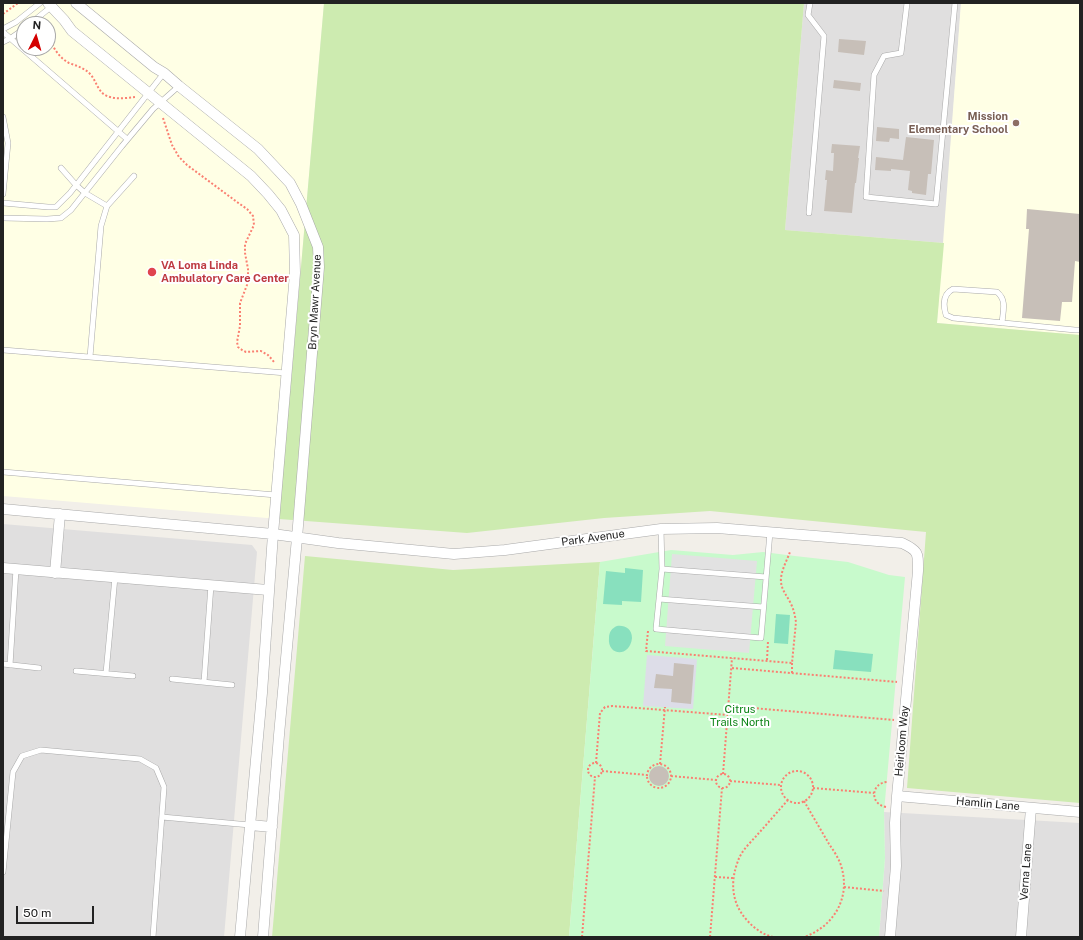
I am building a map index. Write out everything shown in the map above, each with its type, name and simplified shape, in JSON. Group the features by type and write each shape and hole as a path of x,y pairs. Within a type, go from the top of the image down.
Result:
{"street":[{"name":"Bryn Mawr Avenue","path":"76,3 258,149 290,183 301,204 318,247 319,267 263,937"},
{"name":"Bryn Mawr Avenue","path":"50,5 72,31 251,176 281,210 294,235 295,273 268,590 262,694 240,937"},
{"name":"Park Avenue","path":"3,509 273,534 338,543 454,554 505,550 661,529 717,528 902,543 912,548"},
{"path":"55,573 60,514"},
{"name":"Heirloom Way","path":"890,937 896,866 895,823 897,796 918,571 918,555 912,548"},
{"path":"3,568 268,590"},
{"name":"Hamlin Lane","path":"897,796 1080,812"},
{"name":"Verna Lane","path":"1021,937 1031,808"},
{"path":"250,825 272,827"}],"lane":[{"path":"40,3 16,22 3,30 127,139"},
{"path":"809,213 824,36 808,16 810,3"},
{"path":"906,3 901,53 884,56 874,75 866,197 936,204 955,3"},
{"path":"38,16 50,5"},
{"path":"3,42 16,35"},
{"path":"3,203 56,207 76,185 164,73"},
{"path":"3,218 60,218 71,210 127,139 153,109 179,86"},
{"path":"3,117 8,143 3,194"},
{"path":"61,168 85,193 107,206"},
{"path":"90,357 101,226 107,206 134,176"},
{"path":"1002,323 1004,301 997,292 953,289 948,291 946,294 944,308 946,315 953,318 1002,323 1080,330"},
{"path":"3,350 286,373"},
{"path":"3,472 276,495"},
{"path":"661,529 662,569 656,629 761,638 770,532"},
{"path":"10,665 16,569"},
{"path":"662,569 766,577"},
{"path":"106,674 115,577"},
{"path":"204,682 211,586"},
{"path":"659,599 763,608"},
{"path":"3,664 39,668"},
{"path":"76,670 133,676"},
{"path":"172,679 232,685"},
{"path":"3,872 13,772 22,756 41,750 140,759 156,768 164,787 153,937"},
{"path":"162,817 250,825"}],"path":[{"path":"3,14 17,3"},
{"path":"56,51 68,62 84,69 90,74 104,94 119,98 138,97"},
{"path":"163,117 172,145 178,157 247,209 253,216 254,225 245,244 248,277 247,285 240,303 240,326 237,342 238,347 242,350 246,352 261,351 275,362"},
{"path":"790,552 782,571 781,587 792,604 796,622 792,673"},
{"path":"723,774 732,658 792,663"},
{"path":"732,668 897,682"},
{"path":"596,763 600,713 605,707 612,706 665,709 728,715"},
{"path":"729,706 894,720"},
{"path":"660,764 665,709"},
{"path":"596,763 600,765 602,771"},
{"path":"595,777 591,776 588,770 592,764 596,763"},
{"path":"656,764 660,764 667,766 671,773 671,780 666,786 658,788 649,782 647,775 650,768 656,764"},
{"path":"602,771 647,775"},
{"path":"595,777 599,776 602,771"},
{"path":"801,772 810,778 813,788 810,796 804,801 796,803 788,800 783,794 781,785 786,776 791,773 801,772"},
{"path":"716,780 718,776 723,774"},
{"path":"723,774 729,777 730,781"},
{"path":"671,776 716,780"},
{"path":"582,937 595,777"},
{"path":"716,780 718,786 722,788"},
{"path":"730,781 781,785"},
{"path":"722,788 727,787 730,781"},
{"path":"886,807 882,806 876,801 874,793 877,786 884,782 888,782"},
{"path":"710,937 722,788"},
{"path":"813,788 874,793"},
{"path":"773,937 757,930 746,920 735,900 733,893 733,878 738,860 749,844 788,800"},
{"path":"804,801 834,851 842,868 844,887 842,902 835,915 825,926 813,934 804,937"},
{"path":"715,876 733,878"},
{"path":"844,887 884,891"}],"shaded area":[{"name":"VA Loma Linda Ambulatory Care Center","path":"3,3 324,3 279,519 3,496"},
{"path":"804,3 961,3 944,243 785,230"},
{"name":"Mission Elementary School","path":"961,3 1080,3 1080,335 937,323"},
{"path":"3,524 252,545 257,552 224,937 3,937"},
{"path":"672,554 757,561 749,653 665,646"},
{"path":"647,655 697,659 693,709 643,706"},
{"path":"884,812 1080,823 1080,937 879,937 885,858"}],"green space":[{"path":"324,3 804,3 785,230 944,243 937,323 1080,335 1080,803 907,788 926,532 710,511 604,518 467,533 279,519"},
{"name":"Citrus Trails North","path":"671,550 733,555 763,552 848,562 889,575 905,577 884,812 885,858 879,937 569,937 600,562"},
{"path":"305,556 453,570 600,562 569,937 272,937"},
{"path":"625,568 643,570 641,602 622,601 622,605 603,604 606,571 625,573"},
{"path":"776,614 790,615 788,644 774,643"},
{"path":"617,626 628,628 632,635 630,644 623,652 615,651 609,644 610,632"},
{"path":"835,650 873,654 871,672 833,669"}],"building":[{"path":"839,39 866,41 864,55 838,52"},
{"path":"834,80 861,83 860,91 833,88"},
{"path":"877,127 899,129 899,139 890,138 889,142 876,141"},
{"path":"906,137 934,140 931,174 928,174 926,195 912,193 912,191 908,190 910,171 891,169 891,171 875,170 876,157 903,160"},
{"path":"832,144 860,146 852,213 824,211 827,180 825,180 826,170 833,171 834,153 831,153"},
{"path":"1027,209 1080,214 1080,262 1075,261 1072,302 1062,302 1060,321 1022,318 1029,229 1026,229"},
{"path":"674,663 694,665 691,704 671,702 672,689 654,688 656,674 673,676"},
{"path":"659,766 666,769 669,776 666,783 659,786 652,783 649,776 652,769"}],"place":[{"name":"Mission Elementary School","path":"1016,123"},
{"name":"VA Loma Linda Ambulatory Care Center","path":"152,272"}]}
